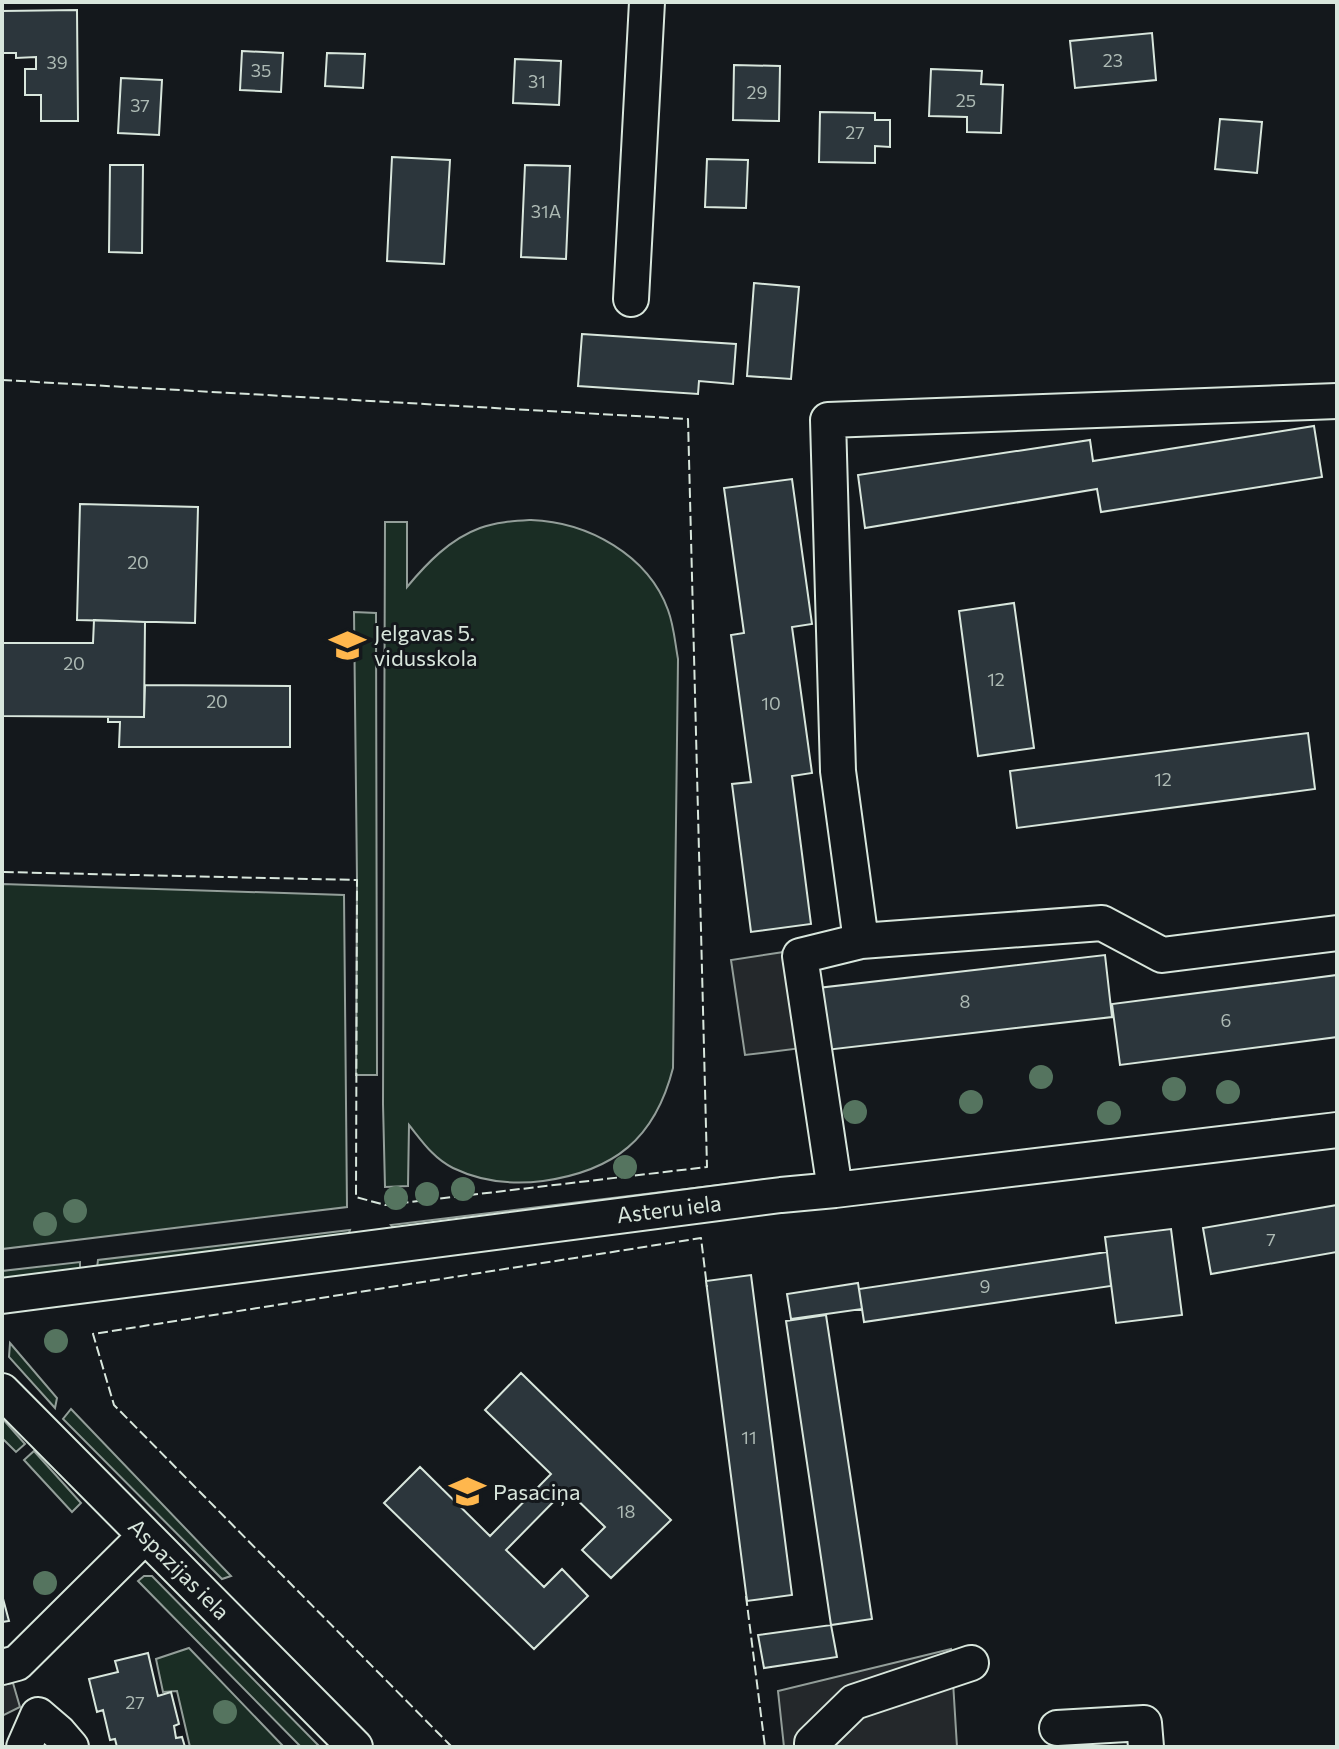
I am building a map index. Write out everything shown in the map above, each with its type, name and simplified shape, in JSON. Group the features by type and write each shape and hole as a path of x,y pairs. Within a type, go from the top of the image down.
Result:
{"street":[{"path":"631,299 647,2"},
{"path":"861,941 838,771 828,420 1337,401"},
{"path":"835,1190 800,956 861,941 1102,923 1162,955 1337,933"},
{"name":"Asteru iela","path":"2,1296 719,1202 1337,1130"},
{"name":"Aspazijas iela","path":"2,1391 355,1747"},
{"path":"71,1747 38,1715 10,1665 145,1536"},
{"path":"812,1747 812,1743 854,1702 971,1663"},
{"path":"24,1747 38,1715"},
{"path":"1057,1728 1144,1723 1146,1747"}],"green space":[{"path":"531,520 574,527 613,545 631,558 659,590 672,622 678,659 673,1068 665,1093 643,1132 611,1160 591,1169 543,1181 486,1179 446,1164 428,1149 409,1125 408,1186 385,1187 385,522 407,522 407,587 459,538 492,524"},
{"path":"354,612 376,613 377,1075 356,1075"},
{"path":"2,884 344,895 347,1207 2,1249"},
{"path":"768,1179 769,1186 397,1232 391,1225"},
{"path":"350,1230 347,1239 97,1268 98,1260"},
{"path":"80,1262 80,1270 2,1279 2,1271"},
{"path":"10,1343 57,1398 55,1408 9,1357"},
{"path":"71,1409 231,1576 222,1579 63,1419"},
{"path":"2,1418 25,1444 16,1452 2,1438"},
{"path":"34,1451 81,1503 72,1512 24,1460"},
{"path":"144,1576 152,1576 320,1747 301,1747 138,1581"},
{"path":"189,1648 284,1747 190,1747 177,1691 163,1692 156,1659"}],"shaded area":[{"path":"797,950 810,1047 745,1055 731,960"},
{"path":"951,1649 957,1747 784,1747 778,1691"},
{"path":"13,1683 20,1707 2,1716 2,1685"}],"building":[{"path":"77,10 78,121 41,121 41,95 25,95 25,69 36,69 36,57 16,58 16,53 2,53 2,11"},
{"path":"1152,33 1156,80 1075,88 1070,41"},
{"path":"242,51 283,53 281,92 240,90"},
{"path":"327,53 365,54 363,88 325,86"},
{"path":"515,59 561,61 559,105 513,103"},
{"path":"734,65 780,66 779,121 733,120"},
{"path":"931,69 982,71 981,84 1003,85 1001,133 967,132 967,117 929,116"},
{"path":"121,78 162,80 159,135 118,133"},
{"path":"820,112 875,113 875,120 890,120 890,147 875,146 875,163 819,162"},
{"path":"1220,119 1262,122 1257,173 1215,169"},
{"path":"392,157 450,160 444,264 387,261"},
{"path":"707,159 748,160 746,208 705,207"},
{"path":"110,165 143,165 142,253 109,252"},
{"path":"525,165 570,166 566,259 521,257"},
{"path":"754,283 799,287 791,379 747,376"},
{"path":"582,334 736,344 733,384 699,381 698,394 578,386"},
{"path":"1314,426 1322,477 1101,512 1097,489 865,528 858,475 1090,440 1093,461"},
{"path":"792,479 812,624 792,627 812,773 792,776 811,924 751,932 732,784 751,782 731,635 744,633 724,488"},
{"path":"80,504 198,507 195,623 77,620"},
{"path":"1014,603 1034,748 978,756 959,611"},
{"path":"94,620 145,622 144,717 2,716 2,643 93,643"},
{"path":"145,685 290,686 290,747 119,747 120,722 108,722 108,717 144,717"},
{"path":"1308,733 1315,789 1017,828 1010,771"},
{"path":"1105,955 1112,1017 826,1050 818,988"},
{"path":"1337,975 1337,1037 1120,1065 1112,1004"},
{"path":"1337,1205 1337,1252 1211,1274 1203,1228"},
{"path":"1171,1229 1182,1315 1116,1323 1105,1237"},
{"path":"1107,1252 1111,1286 864,1322 859,1289"},
{"path":"751,1275 792,1595 747,1601 706,1281"},
{"path":"858,1283 862,1309 791,1319 787,1294"},
{"path":"826,1315 872,1619 831,1625 786,1321"},
{"path":"521,1373 671,1520 611,1578 582,1550 605,1527 566,1489 506,1550 544,1587 562,1569 588,1596 534,1649 384,1503 420,1467 490,1536 551,1474 485,1410"},
{"path":"2,1595 9,1621 2,1622"},
{"path":"831,1625 837,1657 764,1668 758,1635"},
{"path":"148,1653 158,1696 171,1692 179,1724 174,1726 176,1738 182,1737 185,1747 117,1747 115,1739 110,1740 103,1710 97,1712 89,1679 118,1672 115,1661"}],"fence":[{"path":"2,380 688,419 707,1167 385,1205 356,1197 357,880 2,872"},
{"path":"452,1747 114,1405 93,1334 701,1238 707,1287"},
{"path":"746,1596 765,1747"}],"place":[{"name":"Jelgavas 5. vidusskola","path":"348,646"},
{"name":"Pasaciņa","path":"467,1492"}]}
